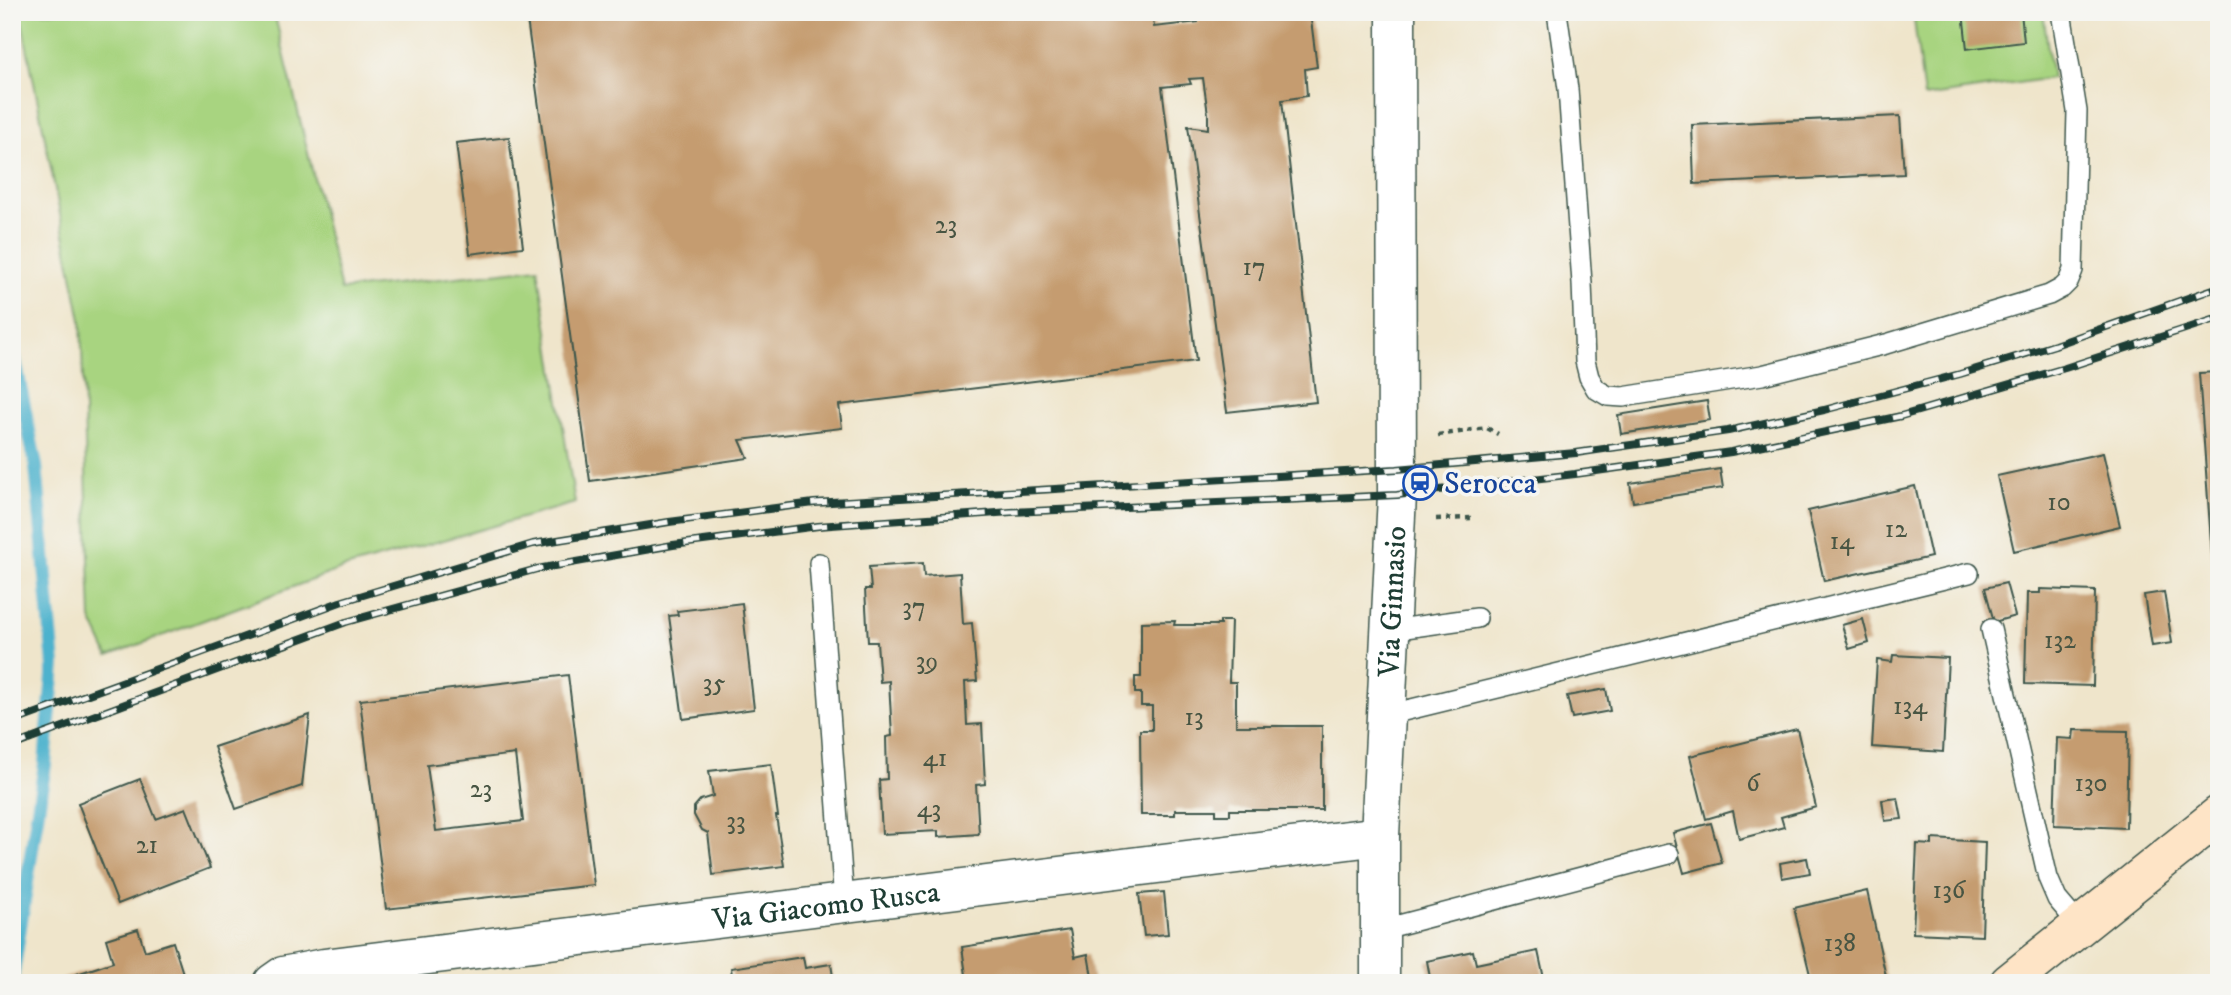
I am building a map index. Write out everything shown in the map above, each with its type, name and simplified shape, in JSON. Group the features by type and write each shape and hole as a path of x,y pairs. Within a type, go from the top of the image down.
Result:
{"main road":[{"path":"2009,983 2219,815"}],"street":[{"name":"Via Ginnasio","path":"1380,983 1380,836 1398,440 1396,12"},
{"name":"Via Giacomo Rusca","path":"273,983 283,976 324,968 1380,836"}],"lane":[{"path":"1557,12 1570,117 1585,361 1589,377 1596,389 1608,396 1623,397 1807,365 1975,318 2049,295 2062,288 2073,270 2077,111 2061,12"},
{"path":"819,563 844,902"},
{"path":"1387,715 1969,573"},
{"path":"1391,630 1477,618"},
{"path":"1991,629 2048,878 2057,899 2080,926"},
{"path":"1380,930 1669,854"}],"path":[{"path":"1398,440 1487,428 1498,434"}],"green space":[{"path":"20,12 274,12 341,290 538,268 575,503 341,569 108,656 91,619 81,320"},
{"path":"1913,12 2043,12 2052,78 1924,97"}],"building":[{"path":"526,12 1152,12 1154,27 1198,22 1197,12 1310,12 1317,67 1305,69 1307,96 1282,100 1316,402 1227,412 1188,126 1208,129 1208,114 1203,78 1189,79 1191,84 1162,87 1196,361 839,405 842,428 740,440 748,458 590,481"},
{"path":"1963,12 2021,12 2024,42 1967,49"},
{"path":"1900,116 1904,174 1694,184 1692,125"},
{"path":"509,137 523,247 470,254 456,143"},
{"path":"2219,372 2219,626 2217,626 2199,373"},
{"path":"1707,401 1710,420 1621,434 1618,415"},
{"path":"2103,453 2120,526 2014,551 1997,476"},
{"path":"1720,469 1723,488 1633,502 1630,483"},
{"path":"1915,486 1931,557 1824,581 1808,511"},
{"path":"923,563 924,576 960,573 963,624 972,623 977,681 965,682 967,725 982,724 985,784 976,785 979,834 938,837 938,831 882,834 879,780 887,779 886,737 892,736 889,681 880,682 877,642 868,642 865,589 871,589 869,567"},
{"path":"2006,583 2015,616 1994,622 1985,588"},
{"path":"2040,589 2095,591 2093,686 2025,684 2027,593 2040,593"},
{"path":"2164,592 2172,643 2152,646 2144,595"},
{"path":"742,603 754,709 683,719 669,616 678,615 677,611"},
{"path":"1863,619 1869,643 1849,649 1842,625"},
{"path":"1175,621 1174,625 1220,625 1220,621 1231,621 1229,682 1236,682 1236,726 1322,726 1322,810 1230,810 1230,815 1216,815 1216,810 1175,810 1175,815 1141,815 1140,730 1152,730 1152,706 1141,706 1141,693 1135,693 1135,677 1141,677 1141,622"},
{"path":"1893,655 1948,658 1943,752 1872,747 1877,660 1892,662"},
{"path":"568,675 594,885 386,909 360,700","holes":["515,754 523,821 436,831 427,765"]},
{"path":"1606,689 1610,711 1572,718 1567,696"},
{"path":"310,715 302,786 236,809 214,747"},
{"path":"1797,729 1816,807 1781,817 1784,827 1739,839 1733,811 1706,819 1690,756"},
{"path":"2074,730 2128,731 2126,828 2054,825 2057,738 2073,739"},
{"path":"771,764 784,866 713,875 708,833 702,830 694,815 694,807 700,800 713,796 709,771"},
{"path":"140,779 156,819 186,808 210,868 118,904 78,803"},
{"path":"1898,798 1902,819 1885,821 1882,800"},
{"path":"1711,823 1722,863 1684,873 1673,833"},
{"path":"1932,839 1985,842 1982,936 1913,933 1917,844 1932,845"},
{"path":"1807,858 1810,873 1782,878 1780,863"},
{"path":"1867,891 1887,981 1812,983 1794,908"},
{"path":"1164,892 1168,934 1144,936 1139,894"},
{"path":"138,929 145,951 173,942 186,983 63,983 62,979 113,962 106,939"},
{"path":"1070,930 1075,957 1088,954 1093,983 967,982 962,947"},
{"path":"1473,951 1476,964 1538,951 1545,983 1431,983 1427,961"},
{"path":"803,957 805,968 831,964 834,983 733,983 731,968"}],"waterway":[{"path":"12,346 36,466 54,665 45,764 12,979"}],"railway":[{"path":"12,722 340,602 533,544 669,522 814,503 1397,469 1576,453 1728,431 1824,410 1960,374 2055,345 2219,287"},
{"path":"12,746 346,622 537,569 673,545 818,526 1011,512 1397,495 1731,452 1901,416 2065,368 2219,318"}],"place":[{"name":"Serocca","path":"1420,483"}]}
